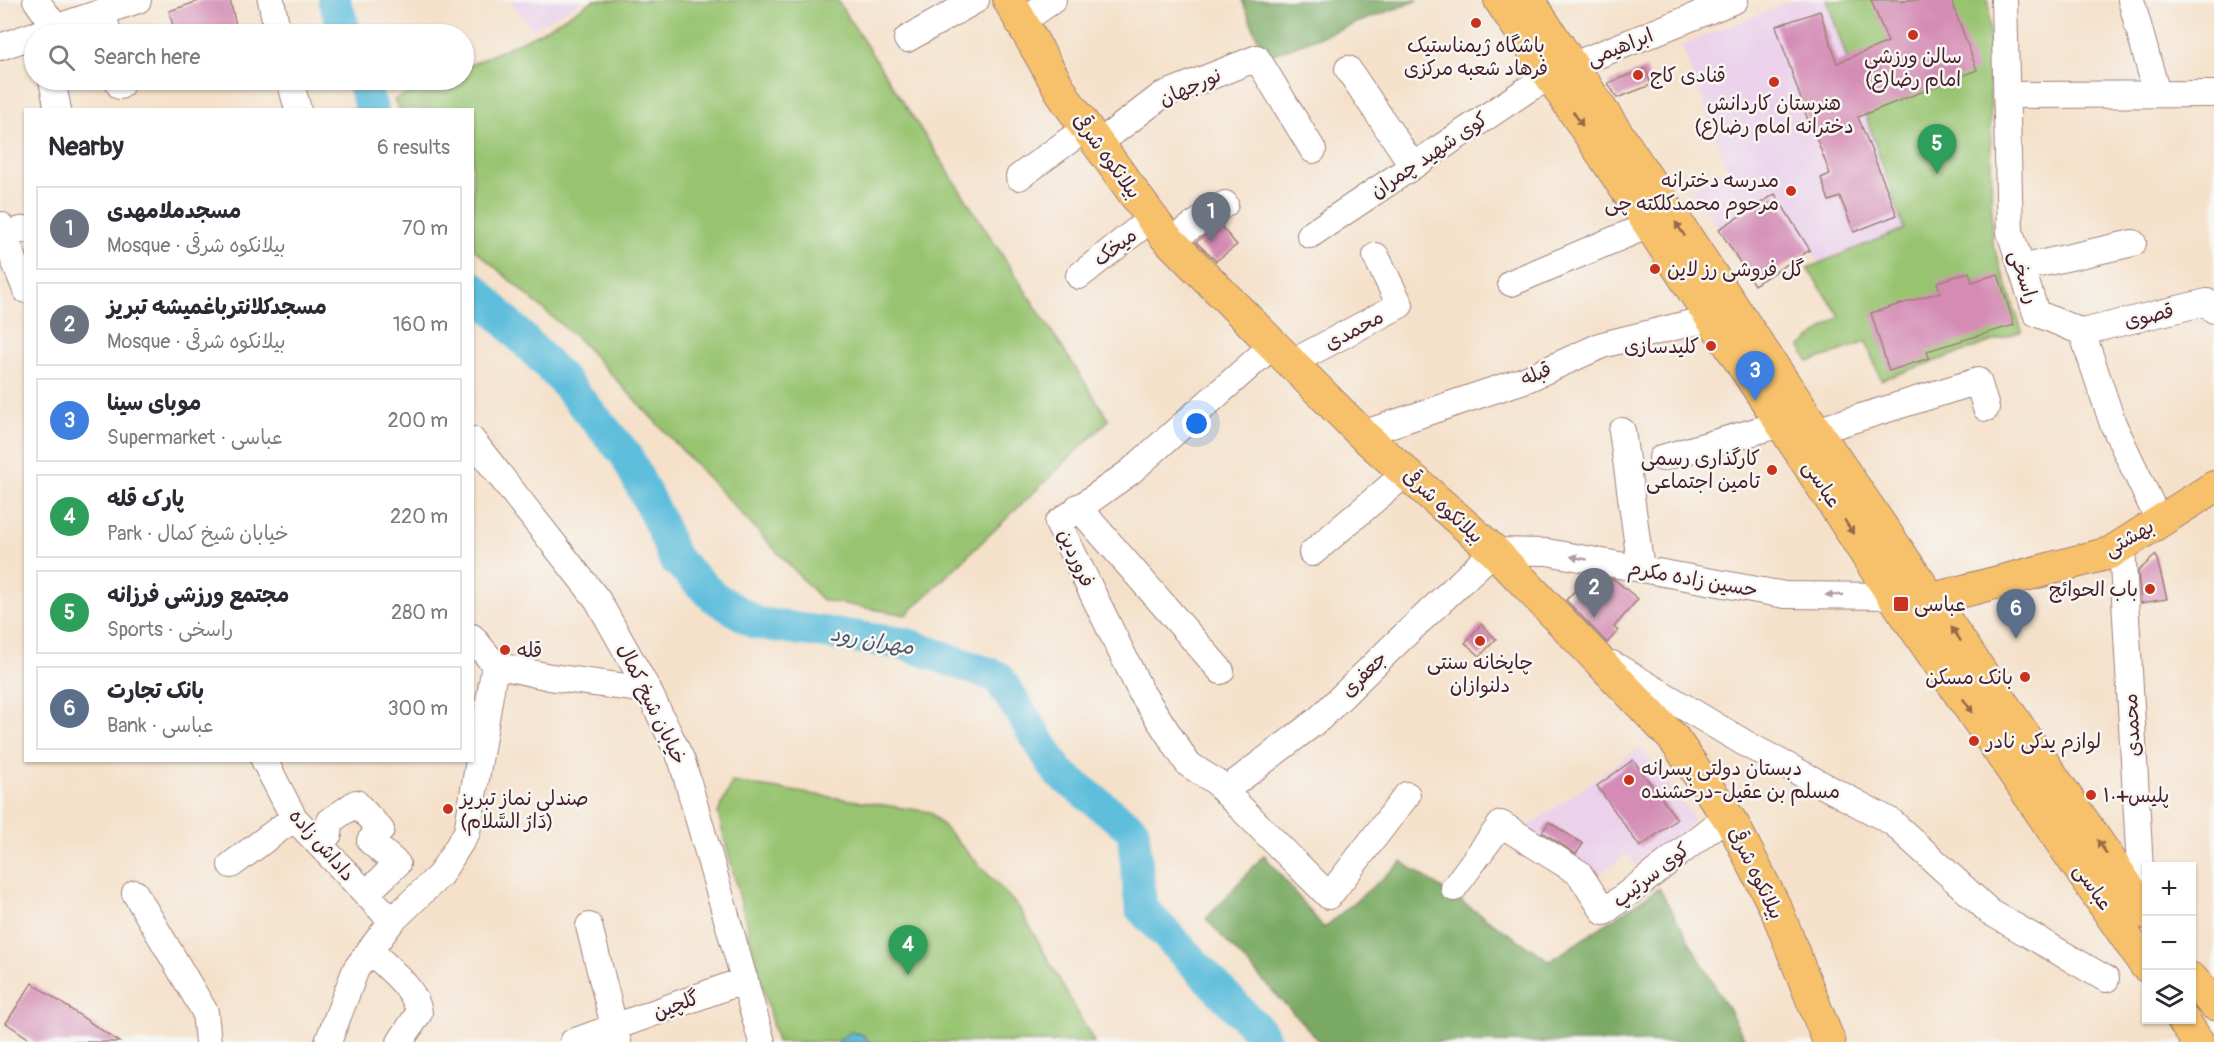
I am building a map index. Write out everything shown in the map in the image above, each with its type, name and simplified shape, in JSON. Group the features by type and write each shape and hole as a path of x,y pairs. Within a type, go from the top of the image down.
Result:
{"main road":[{"name":"عباسى","path":"1500,0 1561,72 1723,314 1933,599 2142,906"},
{"name":"عباسى","path":"1528,0 1561,72 1649,225 1723,314"},
{"name":"بیلانکوه شرقی","path":"1015,11 1066,100 1161,230 1362,434 1494,551 1674,739 1727,816 1776,911 1829,1042"},
{"name":"عباسى","path":"1802,424 1893,596 2142,960"},
{"name":"بهشتی","path":"1893,596 1933,599 2109,553 2214,487"},
{"path":"2196,984 2214,1004"},
{"path":"2186,1024 2198,1042"}],"street":[{"path":"36,0 41,24"},
{"path":"105,23 138,0"},
{"path":"271,0 276,24"},
{"path":"907,39 976,0"},
{"path":"1015,11 1053,0"},
{"name":"ابراهیمی","path":"1561,72 1735,0"},
{"name":"راسخی","path":"2004,0 2010,232 2036,313 2082,332"},
{"path":"2131,0 2157,94"},
{"path":"0,47 24,39"},
{"name":"نورجهان","path":"1019,177 1161,96 1257,58 1313,150"},
{"path":"1348,69 1413,165"},
{"name":"کوی شهید چمران","path":"1310,235 1528,89 1561,72"},
{"path":"54,90 58,108"},
{"path":"293,90 297,108"},
{"path":"2006,95 2214,94"},
{"name":"میخک","path":"1079,276 1161,230 1225,204"},
{"path":"1511,283 1649,225"},
{"path":"7,231 24,284"},
{"path":"2021,268 2133,243"},
{"name":"محمدی","path":"1282,354 1400,305 1376,256"},
{"name":"قصوی","path":"2082,332 2207,302 2214,310"},
{"name":"قبله","path":"1362,434 1527,379 1602,345 1723,314"},
{"path":"2082,332 2113,424 2159,521"},
{"name":"فروردین","path":"1223,788 1188,764 1141,692 1058,523 1130,472 1282,354"},
{"path":"1662,458 1978,381 1986,408"},
{"path":"1622,431 1641,569"},
{"name":"خیابان شیخ کمال","path":"474,443 597,599 648,690 682,761 762,1042"},
{"path":"1312,553 1406,473"},
{"path":"1078,507 1221,671"},
{"name":"محمدی","path":"2122,545 2142,876"},
{"name":"حسین زاده مکرم","path":"1494,551 1547,552 1785,595 1893,596"},
{"name":"جعفری","path":"1223,788 1319,719 1494,551"},
{"path":"474,639 495,665 550,677 648,690"},
{"path":"1591,652 1748,745 1892,822 1990,912 2106,979"},
{"path":"328,1042 356,969 392,921 440,875 467,832 495,665"},
{"name":"داداش زاده","path":"265,762 294,818 392,921"},
{"path":"1223,788 1329,896 1407,795"},
{"path":"319,844 329,834 330,821 357,803 381,830 370,841 397,864 366,894"},
{"name":"کوی سرتیپ","path":"1454,888 1501,824 1579,873 1604,912 1727,816"},
{"path":"231,865 294,818"},
{"path":"135,893 205,1012 208,1042"},
{"path":"589,926 616,1035"},
{"path":"370,950 413,994 418,1005 419,1013 400,1042"},
{"name":"گلچین","path":"573,1042 616,1035 745,980"}],"shaded area":[{"path":"509,0 582,0 533,29"},
{"path":"1794,0 1827,0 1904,230 1819,263 1774,195 1719,229 1690,188 1728,171 1682,45"},
{"name":"دبستان دولتی پسرانه مسلم بن عقیل-درخشنده","path":"1640,747 1691,814 1692,824 1635,865 1627,854 1596,876 1526,828"}],"green space":[{"path":"594,0 837,0 1109,420 906,615 822,600 580,341 474,249 474,108 398,108 394,100 416,90 474,90 474,63 539,33"},
{"path":"1242,0 1419,0 1265,57"},
{"path":"1827,0 1989,0 1992,242 2022,331 1881,380 1866,342 1809,362 1800,347 1840,316 1807,268 1904,229"},
{"path":"732,782 930,812 1020,909 1094,1042 777,1042 718,813"},
{"path":"1264,855 1324,928 1402,862 1550,961 1659,888 1744,1037 1734,1042 1320,1042 1206,919"}],"water":[{"path":"851,1032 863,1035 869,1042 836,1042"}],"building":[{"path":"202,0 230,0 236,24 172,24 169,11"},
{"path":"1871,0 1951,0 1977,70 1858,117 1897,215 1854,232 1840,197 1829,201 1821,178 1830,174 1815,134 1813,135 1776,26 1820,11 1837,63 1888,42"},
{"name":"قنادی کاج","path":"1646,68 1651,85 1617,98 1608,83"},
{"path":"1775,194 1810,250 1754,285 1719,229"},
{"path":"1220,225 1237,245 1216,261 1196,242"},
{"path":"1969,272 1972,282 1998,274 2014,325 1927,351 1929,358 1889,371 1871,313 1940,292 1937,282"},
{"name":"باب الحوائج","path":"2156,555 2167,599 2141,603 2138,571"},
{"path":"1590,575 1615,580 1638,599 1614,627 1618,631 1607,643 1566,600"},
{"name":"چایخانه سنتی دلنوازان","path":"1481,624 1496,639 1480,656 1465,643"},
{"path":"1633,760 1677,819 1640,847 1597,786"},
{"path":"1549,822 1583,844 1576,854 1542,832"},
{"path":"32,983 119,1042 34,1042 6,1023"}],"waterway":[{"name":"مهران رود","path":"334,0 342,24"},
{"name":"مهران رود","path":"365,90 371,108"},
{"name":"مهران رود","path":"474,289 559,376 626,455 661,525 674,558 714,597 756,623 906,644 998,677 1059,773 1133,830 1141,908 1260,1032 1265,1042"}],"place":[{"name":"باشگاه ژیمناستیک فرهاد شعبه مرکزی","path":"1476,23"},
{"name":"سالن ورزشی امام رضا(ع)","path":"1913,35"},
{"name":"قنادی کاج","path":"1638,75"},
{"name":"هنرستان کاردانش دخترانه امام رضا(ع)","path":"1774,82"},
{"name":"مجتمع ورزشی فرزانه","path":"1937,174"},
{"name":"مدرسه دخترانه مرحوم محمدکلکته چی","path":"1791,191"},
{"name":"مسجدملامهدی","path":"1211,242"},
{"name":"گل فروشی رز لاین","path":"1655,269"},
{"name":"کلیدسازی","path":"1711,346"},
{"name":"موبای سینا","path":"1755,401"},
{"name":"کارگذاری رسمی تامین اجتماعی","path":"1772,470"},
{"name":"باب الحوائج","path":"2150,589"},
{"name":"عباسی","path":"1901,604"},
{"name":"مسجدکلانترباغمیشه تبریز","path":"1594,618"},
{"name":"بانک تجارت","path":"2016,639"},
{"name":"چایخانه سنتی دلنوازان","path":"1480,641"},
{"name":"قله","path":"505,650"},
{"name":"بانک مسکن","path":"2025,677"},
{"name":"لوازم یدکی نادر","path":"1974,741"},
{"name":"دبستان دولتی پسرانه مسلم بن عقیل-درخشنده","path":"1629,780"},
{"name":"پلیس+۱۰","path":"2091,795"},
{"name":"صندلی نماز تبریز (دَارُ السَّلام)","path":"448,809"},
{"name":"پارک قله","path":"908,975"}]}
